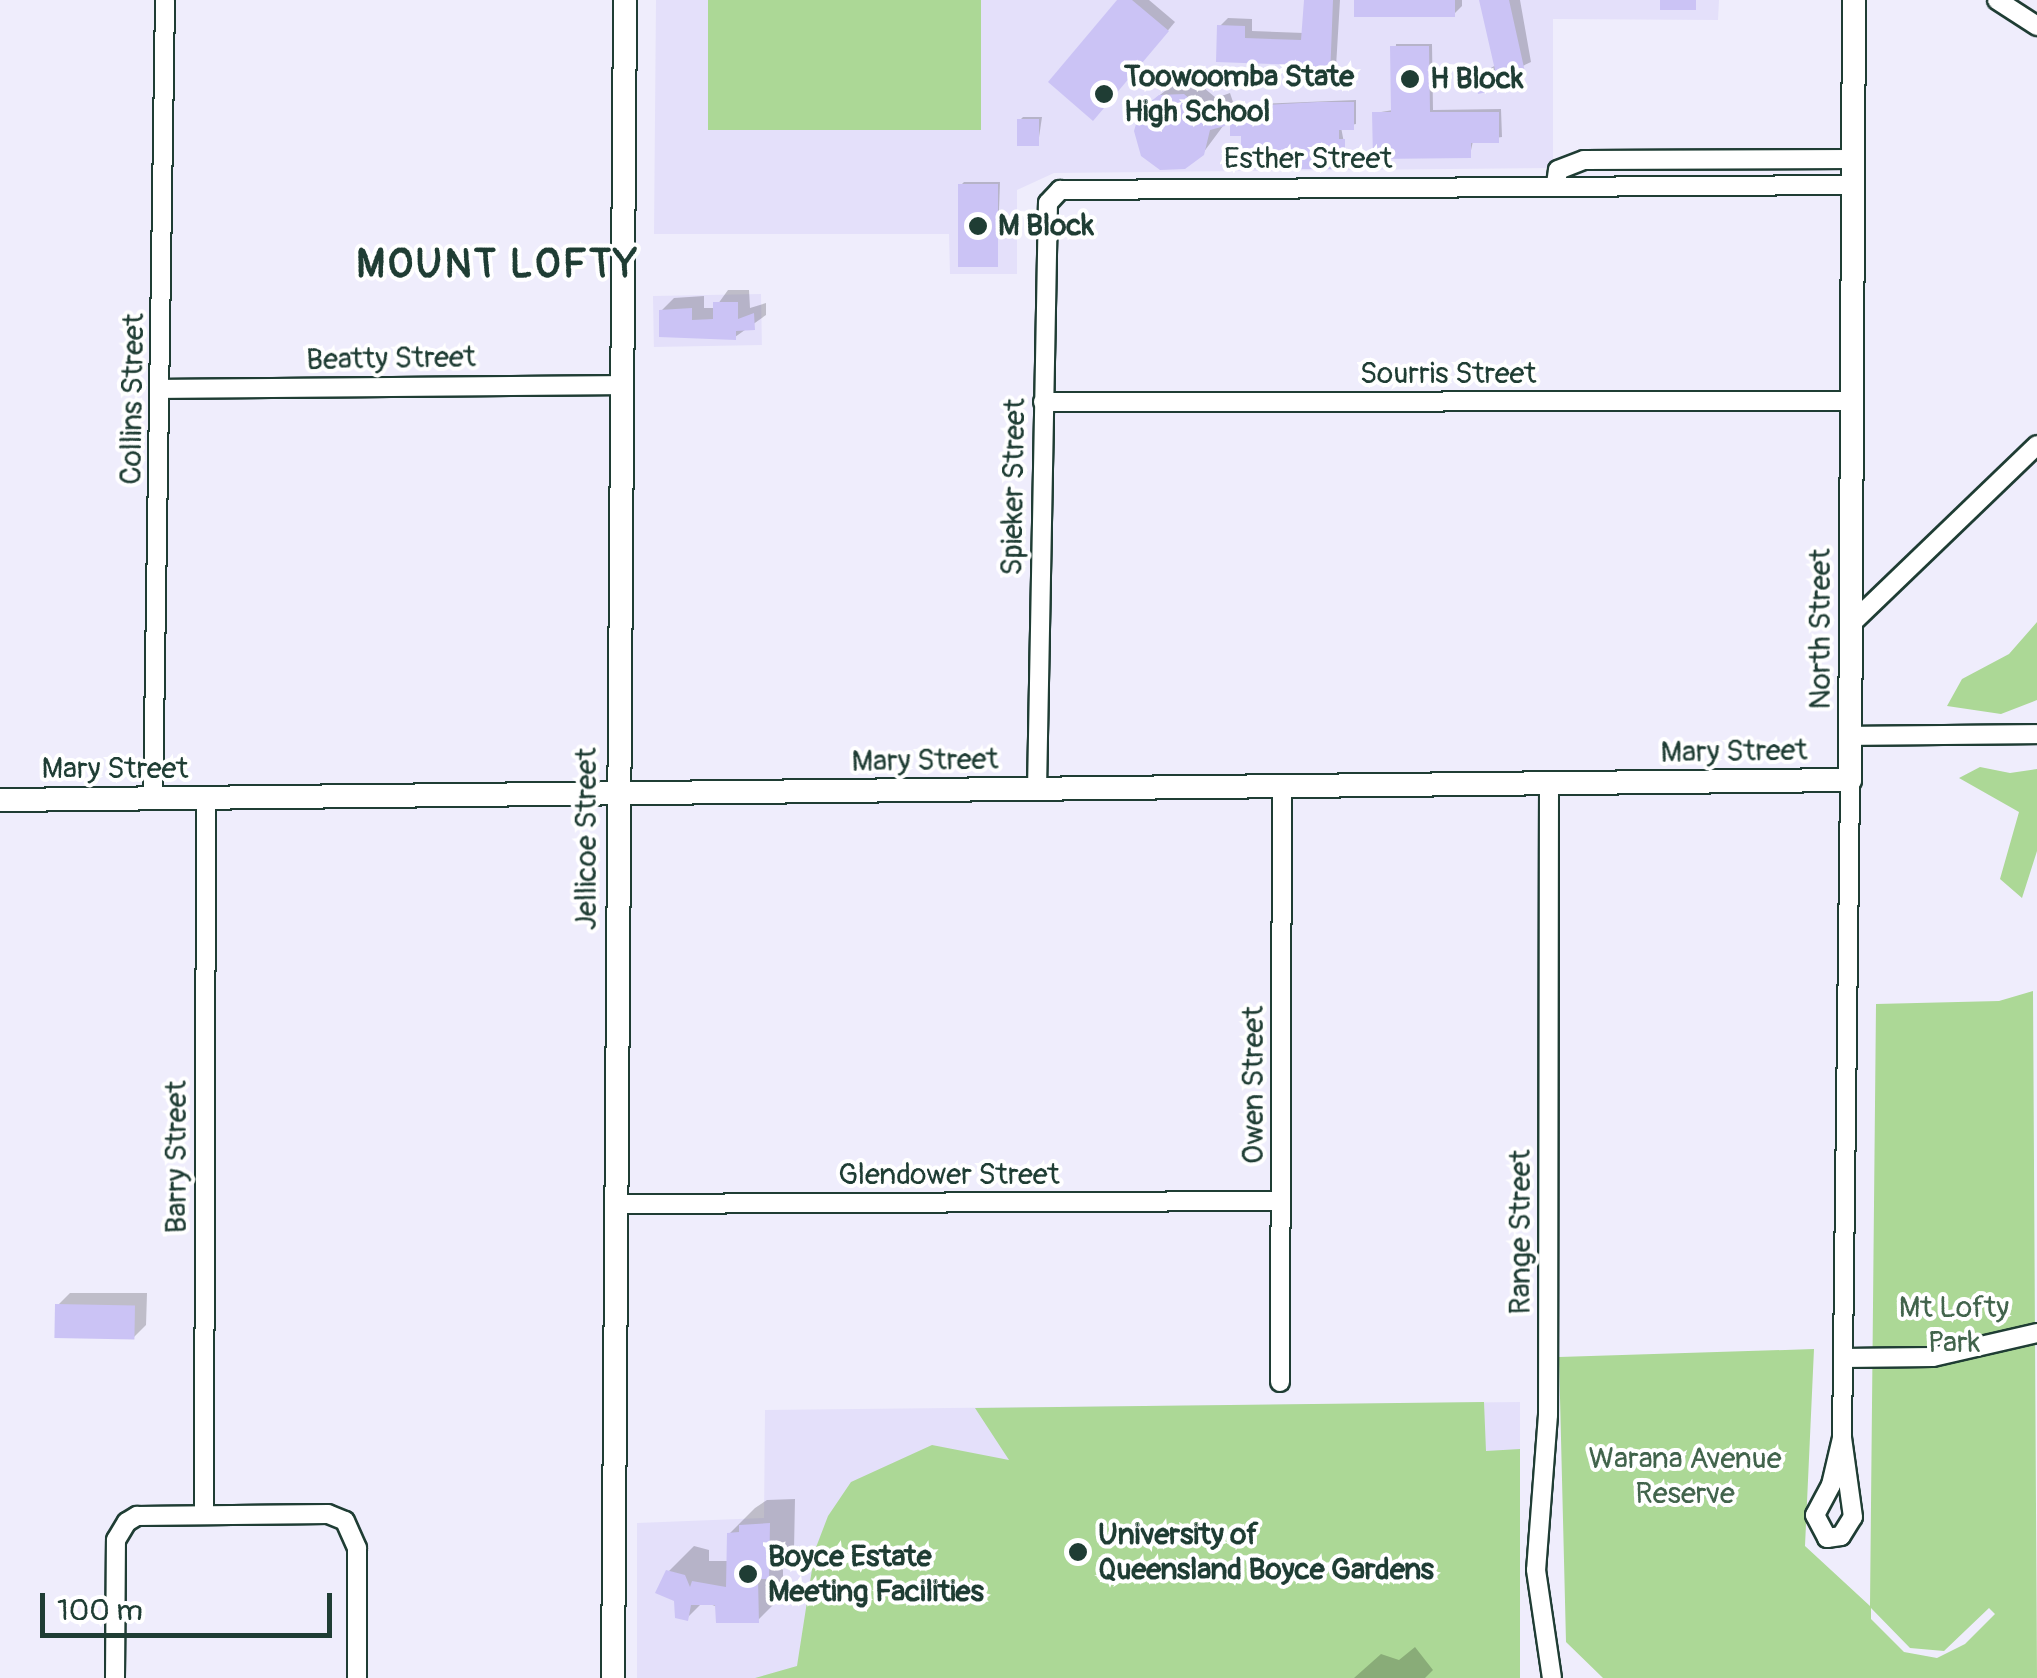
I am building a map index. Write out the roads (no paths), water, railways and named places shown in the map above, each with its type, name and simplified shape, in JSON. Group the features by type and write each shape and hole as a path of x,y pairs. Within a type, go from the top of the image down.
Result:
{"street":[{"name":"Collins Street","path":"153,799 166,0"},
{"name":"Jellicoe Street","path":"613,1678 616,794 625,0"},
{"name":"North Street","path":"1842,1438 1854,0"},
{"path":"1997,0 2037,26"},
{"path":"1556,184 1558,170 1584,160 1853,159"},
{"name":"Esther Street","path":"1060,190 1556,184 1853,186"},
{"name":"Spieker Street","path":"1037,790 1048,202 1060,190"},
{"name":"Beatty Street","path":"161,389 622,385"},
{"name":"Sourris Street","path":"1043,402 1852,401"},
{"path":"1851,624 2037,445"},
{"path":"1850,736 2037,734"},
{"name":"Mary Street","path":"0,800 1850,780"},
{"name":"Range Street","path":"1549,784 1548,1416 1536,1570 1552,1678"},
{"name":"Owen Street","path":"1280,1382 1282,789"},
{"name":"Barry Street","path":"204,1515 206,799"},
{"name":"Glendower Street","path":"617,1204 1281,1201"},
{"path":"1843,1358 1934,1357 2037,1332"},
{"path":"1842,1438 1852,1516 1841,1536 1827,1538 1815,1515 1831,1485 1842,1438"},
{"path":"115,1678 116,1540 137,1516 328,1514 345,1521 357,1548 357,1678"}],"place":[{"name":"H Block","path":"1410,79"},
{"name":"Toowoomba State High School","path":"1104,94"},
{"name":"M Block","path":"978,226"},
{"name":"University of Queensland Boyce Gardens","path":"1078,1552"},
{"name":"Boyce Estate Meeting Facilities","path":"748,1574"}],"district":[{"name":"MOUNT LOFTY","path":"498,265"}],"park label":[{"name":"Mt Lofty Park","path":"1954,1325"},
{"name":"Warana Avenue Reserve","path":"1685,1476"}]}
